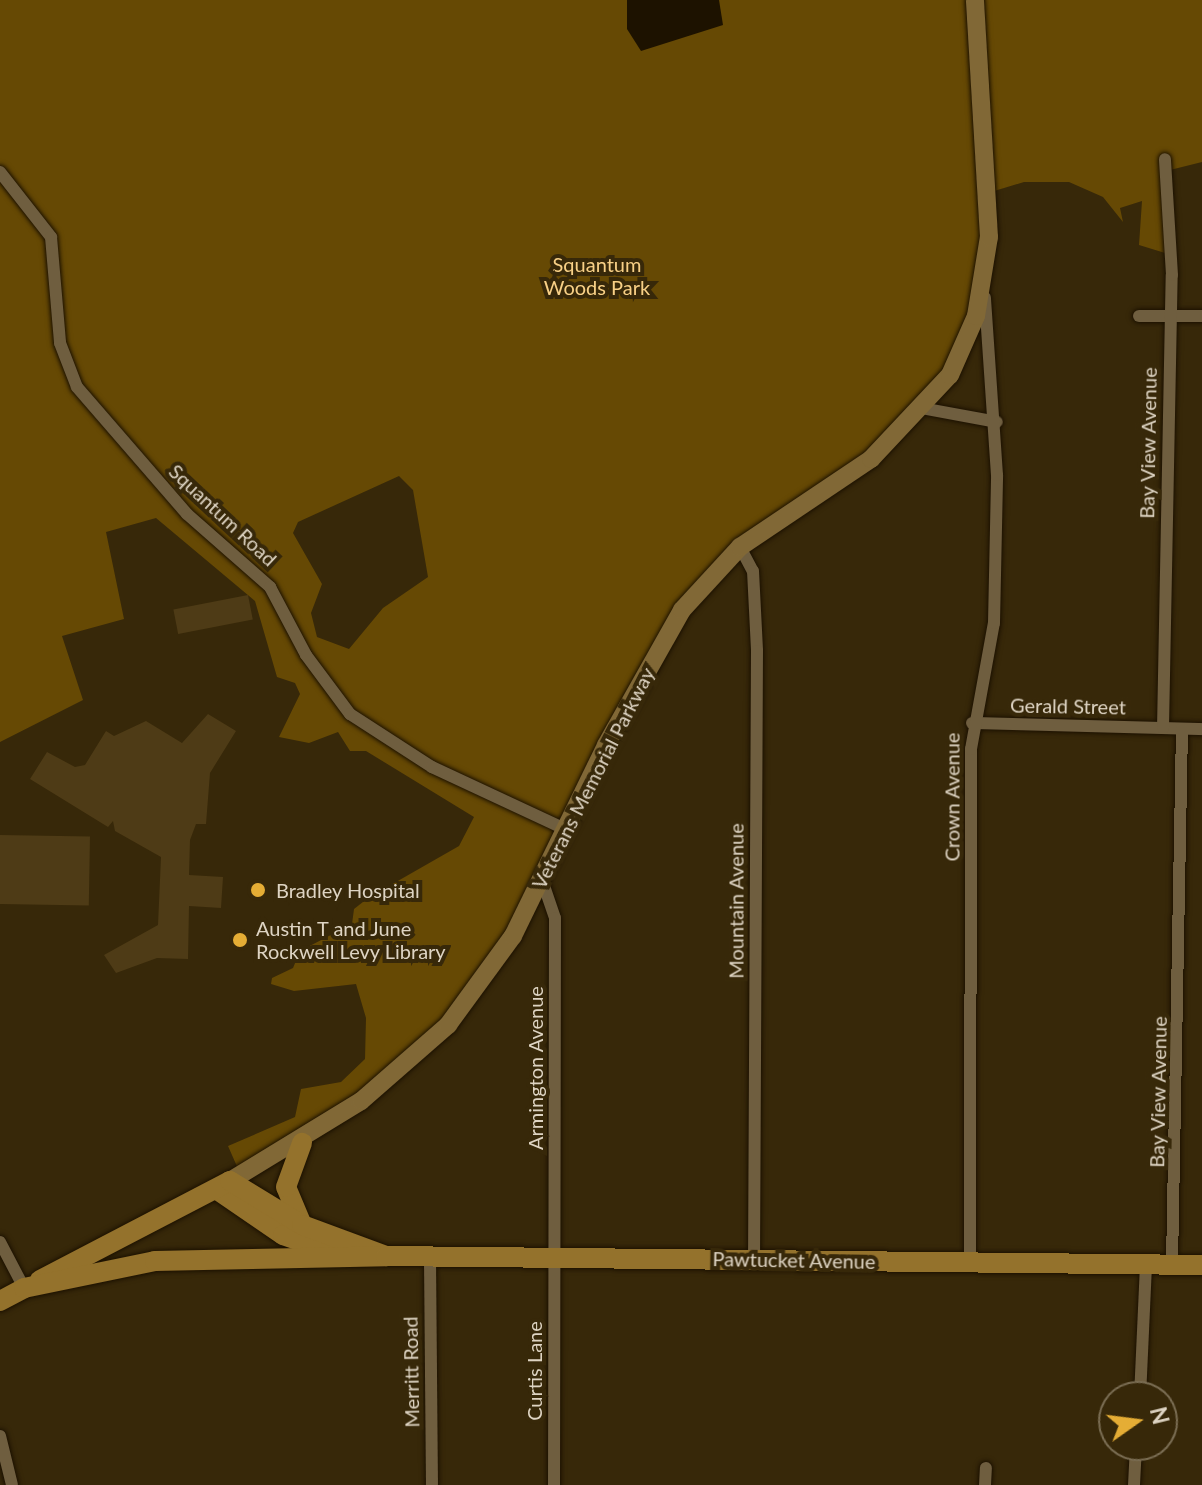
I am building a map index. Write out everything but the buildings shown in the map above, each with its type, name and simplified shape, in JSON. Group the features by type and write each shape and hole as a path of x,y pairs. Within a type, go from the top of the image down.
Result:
{"main road":[{"name":"Veterans Memorial Parkway","path":"24,1288 302,1143 394,1077 448,1025 490,973 542,880 682,610 740,547 871,459 950,375 983,287 990,218 975,0"},
{"path":"302,1143 286,1187 302,1225"},
{"name":"Pawtucket Avenue","path":"223,1185 302,1225 386,1256"},
{"path":"223,1185 283,1235 363,1261"},
{"name":"Pawtucket Avenue","path":"0,1301 24,1288 155,1261 363,1261 386,1256 1202,1265"}],"street":[{"name":"Bay View Avenue","path":"1163,728 1172,317 1165,159"},
{"name":"Squantum Road","path":"0,172 51,237 58,329 77,387 187,514 270,587 306,655 350,714 432,767 567,830"},
{"name":"Crown Avenue","path":"970,1263 972,723 994,623 997,422 983,287"},
{"path":"1139,316 1202,316"},
{"path":"921,408 997,422"},
{"name":"Mountain Avenue","path":"740,547 753,571 757,651 754,1260"},
{"name":"Gerald Street","path":"972,723 1182,729"},
{"name":"Bay View Avenue","path":"1172,1264 1182,729"},
{"path":"1182,729 1202,729"},
{"name":"Armington Avenue","path":"542,880 555,918 555,1258"},
{"path":"0,1242 24,1288"},
{"name":"Merritt Road","path":"430,1258 432,1485"},
{"name":"Curtis Lane","path":"554,1485 555,1258"},
{"path":"1141,1381 1146,1263"},
{"path":"0,1436 12,1485"},
{"path":"1134,1485 1135,1461"},
{"path":"985,1485 986,1468"}],"green space":[{"name":"Squantum Woods Park","path":"0,0 1202,0 1202,162 1166,171 1165,253 1139,245 1142,201 1120,208 1123,222 1103,197 1069,182 1024,182 991,192 975,322 913,422 701,586 544,877 426,1049 239,1171 228,1146 295,1117 301,1089 341,1082 365,1059 366,1018 356,984 294,991 271,984 272,978 293,968 300,951 352,924 354,909 368,898 459,846 474,817 366,751 350,751 338,732 309,743 279,737 300,694 295,683 277,677 255,601 156,518 106,532 124,619 62,636 83,700 0,742","holes":["399,476 413,490 428,577 383,608 349,649 317,637 311,613 322,584 293,533 298,522"]}],"shaded area":[{"path":"627,0 719,0 723,25 641,51 627,29"}],"place":[{"name":"Bradley Hospital","path":"258,890"},
{"name":"Austin T and June Rockwell Levy Library","path":"240,940"}]}
